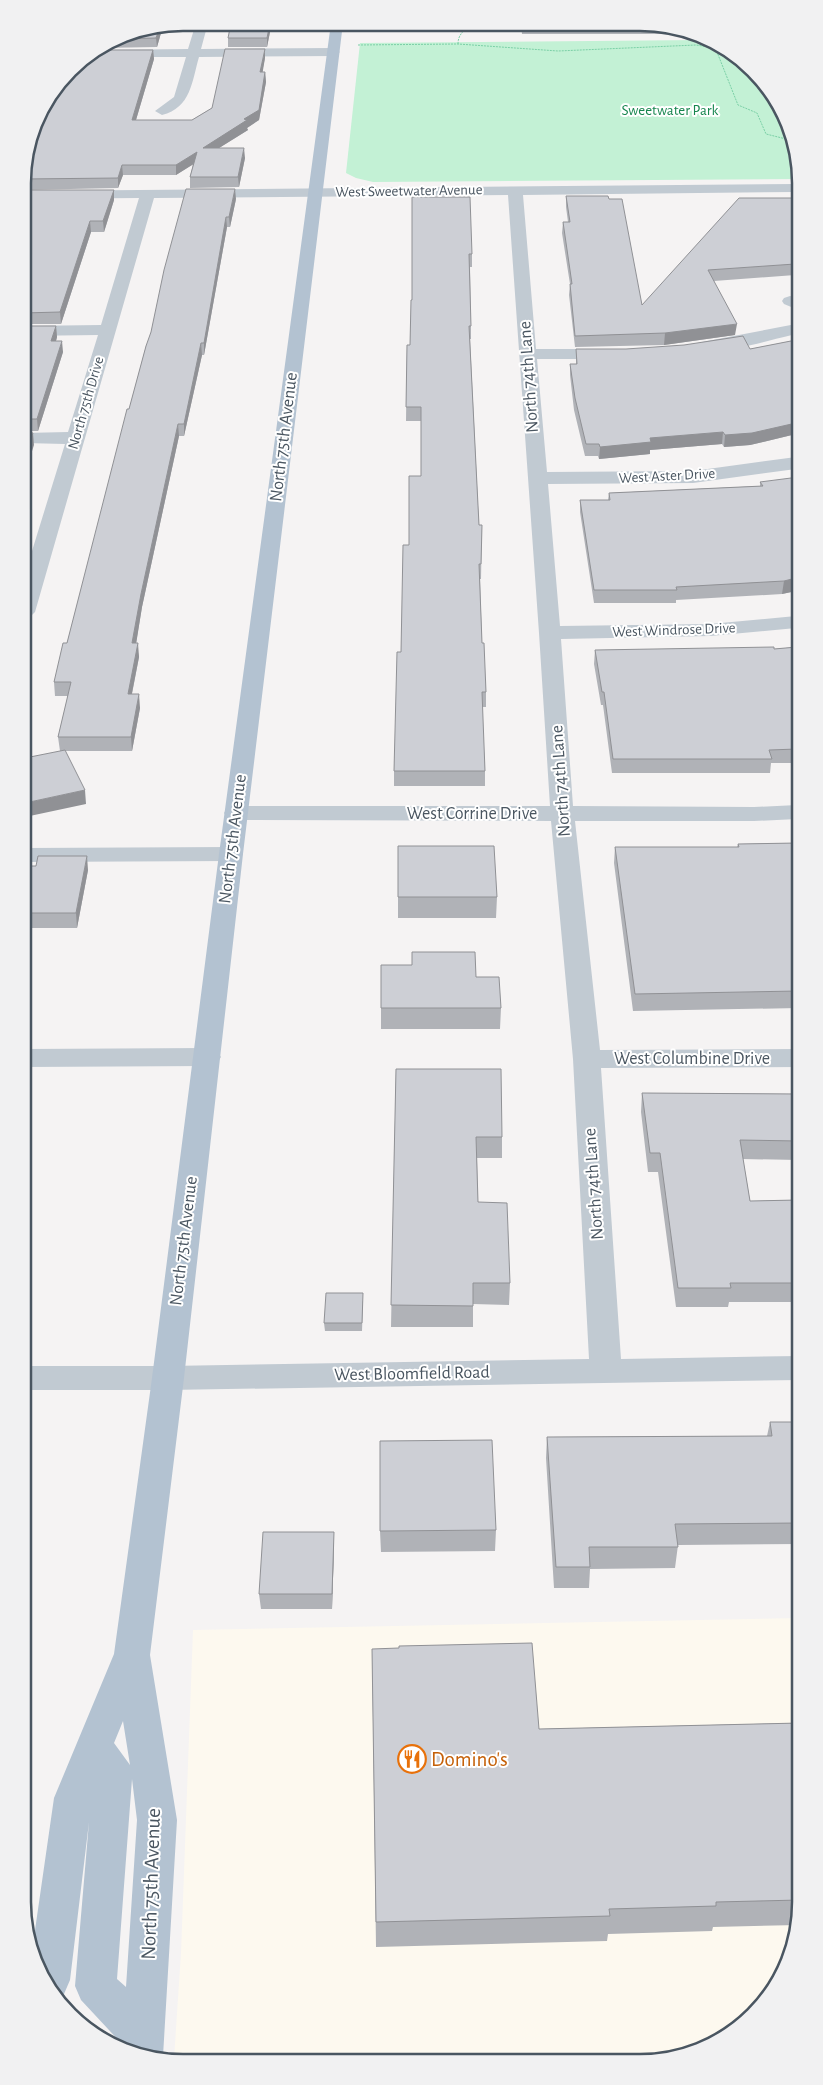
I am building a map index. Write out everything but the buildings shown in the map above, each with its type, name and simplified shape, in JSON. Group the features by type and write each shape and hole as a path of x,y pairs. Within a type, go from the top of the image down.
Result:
{"main road":[{"name":"North 75th Avenue","path":"50,1974 73,1798 132,1654 168,1378 236,813 336,31"},
{"name":"North 75th Avenue","path":"132,1654 157,1820 143,2046"},
{"path":"94,1746 113,1771 96,1986 143,2046"}],"street":[{"path":"162,111 180,100 200,31"},
{"path":"104,54 334,49"},
{"name":"West Sweetwater Avenue","path":"32,195 792,188"},
{"name":"North 74th Lane","path":"515,190 550,633 562,814 587,1059 606,1372"},
{"name":"North 75th Drive","path":"32,565 76,438 148,194"},
{"path":"32,331 108,330"},
{"path":"691,349 742,342 792,330"},
{"path":"527,354 627,353"},
{"path":"32,438 76,438"},
{"name":"West Aster Drive","path":"537,478 693,477 792,464"},
{"name":"West Windrose Drive","path":"550,633 710,630 792,622"},
{"name":"West Corrine Drive","path":"236,813 754,814 792,812"},
{"path":"32,855 231,854"},
{"path":"31,1058 207,1057"},
{"name":"West Columbine Drive","path":"587,1059 791,1058"},
{"name":"West Bloomfield Road","path":"31,1378 168,1378 791,1368"}],"path":[{"path":"458,44 457,39 463,31"},
{"path":"334,49 458,44 558,51 681,45 707,47"},
{"path":"717,53 738,105 757,113 766,134 785,139"}],"shaded area":[{"path":"791,1618 791,1912 784,1951 771,1978 747,2009 724,2028 698,2042 679,2049 660,2052 640,2054 174,2053 181,1953 193,1630"}],"green space":[{"name":"Sweetwater Park","path":"691,40 724,57 740,69 766,99 780,125 787,144 792,179 373,182 356,178 346,173 360,43"}],"place":[{"name":"Domino's","path":"412,1759"}]}
